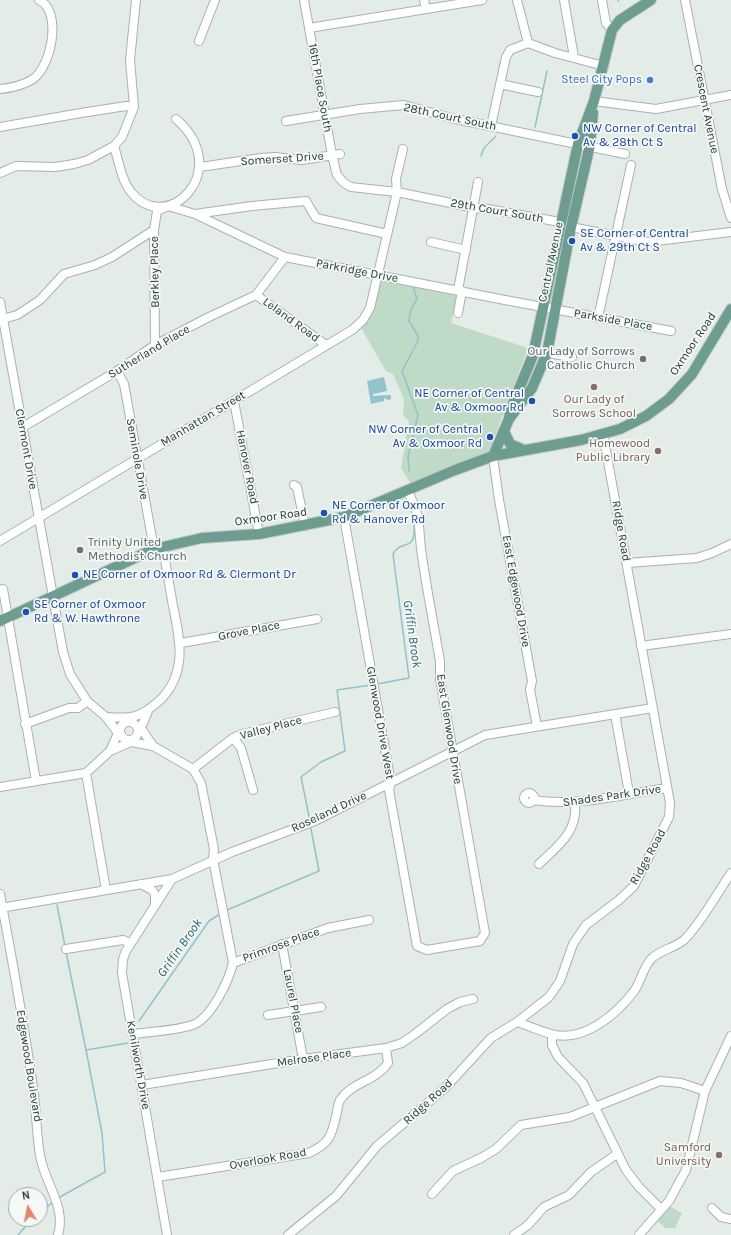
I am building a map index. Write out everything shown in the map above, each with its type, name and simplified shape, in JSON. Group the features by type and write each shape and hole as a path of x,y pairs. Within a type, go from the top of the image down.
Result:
{"main road":[{"name":"Central Avenue","path":"509,419 510,411 533,355 560,222 578,144 594,102 612,30 620,20 651,0"},
{"name":"Central Avenue","path":"493,456 509,419 532,388 547,353 571,227 590,146 594,102"},
{"name":"Oxmoor Road","path":"4,619 154,549 202,538 259,534 344,517 455,470 493,456 603,434 620,429 646,416 670,399 692,374 731,309"},
{"path":"504,431 510,444 524,450"}],"street":[{"path":"0,89 32,79 41,72 45,64 53,26 52,15 46,5 39,0"},
{"path":"0,174 16,166 55,167 88,160 114,146 122,137 134,107 130,60 136,0"},
{"path":"199,41 215,0"},
{"name":"16th Place South","path":"304,0 326,114 336,154 337,175"},
{"path":"424,0 426,9"},
{"path":"309,28 482,0"},
{"path":"517,0 528,43"},
{"path":"564,0 574,57"},
{"path":"602,0 606,23 612,30"},
{"name":"Crescent Avenue","path":"685,0 722,189 731,218"},
{"path":"490,126 506,56 510,50 528,43 604,66"},
{"path":"500,84 538,92"},
{"path":"594,102 656,109 731,95"},
{"name":"28th Court South","path":"286,121 326,114 404,105 490,126 625,154"},
{"path":"0,127 126,106 134,107"},
{"path":"168,206 183,198 194,186 200,167 200,157 191,137 176,119"},
{"name":"Parkridge Drive","path":"114,146 120,170 131,192 141,202 154,206 168,206 194,214 286,257 460,290 554,310"},
{"path":"397,192 396,179 403,148"},
{"name":"Somerset Drive","path":"200,167 268,157 302,160 336,154"},
{"path":"598,318 631,165"},
{"name":"29th Court South","path":"337,175 344,183 352,187 397,192 474,208 488,208 560,222 571,227 615,237 648,242 731,232"},
{"path":"458,313 466,250 478,182"},
{"name":"Manhattan Street","path":"0,541 352,330 363,320 370,308 397,192"},
{"path":"194,214 252,206 306,201 316,218 387,234"},
{"name":"Berkley Place","path":"155,345 154,230 157,211 168,206"},
{"path":"4,319 17,315 40,300 64,274 95,265 112,257 154,230"},
{"path":"431,242 466,250"},
{"name":"Sutherland Place","path":"24,427 117,371 155,345 256,295 286,257"},
{"name":"Leland Road","path":"256,295 326,345"},
{"name":"Clermont Drive","path":"0,302 24,427 38,518 63,652 70,674 87,701 106,717 119,733"},
{"name":"Parkside Place","path":"554,310 672,331"},
{"path":"547,353 572,357"},
{"name":"Seminole Drive","path":"117,371 124,384 154,549"},
{"name":"Hanover Road","path":"234,401 259,534"},
{"name":"Ridge Road","path":"288,1235 336,1196 377,1146 445,1088 491,1038 517,1022 549,996 560,981 573,944 586,924 619,900 634,886 670,817 668,788 603,434"},
{"name":"East Edgewood Drive","path":"493,456 499,500 531,674 530,690 537,726"},
{"path":"294,485 297,487 305,526"},
{"name":"East Glenwood Drive","path":"407,491 416,508 419,519 421,554 440,661 440,679 485,933 480,941 427,950 423,948"},
{"name":"Glenwood Drive West","path":"344,517 391,783 389,790 418,946 423,948"},
{"path":"627,563 697,558 731,544"},
{"path":"110,751 122,726 129,720 148,711 165,695 175,679 181,643 164,554 154,549"},
{"path":"3,589 4,619 26,724 36,781"},
{"name":"Grove Place","path":"181,643 317,619"},
{"path":"641,646 731,634"},
{"path":"26,724 69,708 78,708 87,701"},
{"name":"Roseland Drive","path":"1,908 172,879 213,859 315,821 485,735 653,708"},
{"path":"0,787 86,773 110,751 131,741 137,734 148,711"},
{"name":"Valley Place","path":"193,769 233,738 291,721 335,712"},
{"path":"615,714 629,793"},
{"path":"106,717 129,720 139,728 153,746"},
{"path":"119,733 124,739 153,746 193,769 201,783 214,848 213,859 233,963"},
{"path":"233,738 241,748 253,790"},
{"path":"86,773 106,890"},
{"name":"Shades Park Drive","path":"533,800 555,803 574,803 629,793 668,788"},
{"path":"538,864 564,841 574,824 576,813 574,803"},
{"path":"517,1022 562,1036 590,1030 621,1006 637,986 652,958 675,946 688,935 731,873"},
{"name":"Kenilworth Drive","path":"167,1235 122,973 123,960 130,943 172,879"},
{"path":"140,884 152,890 155,894 155,903"},
{"name":"Edgewood Boulevard","path":"0,894 1,908 30,1068 37,1114 40,1156 43,1169 57,1204 60,1227 58,1235"},
{"name":"Primrose Place","path":"133,1034 193,1025 203,1020 229,979 233,963 328,928 369,920"},
{"path":"66,949 123,940 130,943"},
{"name":"Laurel Place","path":"282,944 304,1058"},
{"name":"Melrose Place","path":"142,1084 304,1058 386,1048 402,1043 446,1009 460,1002 473,999"},
{"path":"268,1015 321,1007"},
{"path":"535,1008 533,1017 535,1028"},
{"path":"552,1034 552,1045 558,1057 583,1083 616,1147 617,1154 626,1170 639,1187 660,1209"},
{"path":"639,1235 672,1197 686,1170 705,1091 728,1050 731,1036"},
{"name":"Overlook Road","path":"158,1177 309,1153 320,1148 332,1136 339,1102 348,1091 381,1073 388,1063 386,1048"},
{"path":"432,1194 453,1171 496,1149 521,1125 570,1117 596,1108 660,1081 681,1083 705,1091"},
{"path":"514,1235 528,1225 544,1207 569,1195 591,1172 617,1154"},
{"path":"712,1208 721,1217 731,1219"}],"green space":[{"path":"380,280 457,296 451,323 528,348 489,452 411,484 401,468 409,421 403,415 404,399 393,374 386,371 361,328 366,323 372,312"},
{"path":"669,1206 682,1213 675,1228 666,1228 657,1221"}],"water":[{"path":"384,377 387,391 373,394 373,396 391,395 391,399 388,400 384,398 384,401 371,404 367,381"}],"waterway":[{"name":"Griffin Brook","path":"535,127 547,71"},
{"name":"Griffin Brook","path":"481,156 484,148 496,136"},
{"name":"Griffin Brook","path":"409,471 408,457 418,415 402,371 418,341 418,336 409,321 411,309 417,299 414,290 415,285"},
{"name":"Griffin Brook","path":"377,684 409,678 393,554 397,549 408,544 413,539 414,522"},
{"name":"Griffin Brook","path":"309,816 301,777 321,762 345,751 337,690 371,685"},
{"name":"Griffin Brook","path":"227,910 319,871 311,829"},
{"path":"57,905 65,946"},
{"name":"Griffin Brook","path":"139,1021 209,921 220,914"},
{"path":"66,952 86,1050"},
{"name":"Griffin Brook","path":"58,1198 105,1172 102,1133 86,1050 128,1043"},
{"name":"Griffin Brook","path":"48,1206 53,1202"},
{"name":"Griffin Brook","path":"18,1235 25,1227"}],"place":[{"name":"Steel City Pops","path":"650,80"},
{"name":"NW Corner of Central Av & 28th Ct S","path":"575,136"},
{"name":"SE Corner of Central Av & 29th Ct S","path":"572,241"},
{"name":"Our Lady of Sorrows Catholic Church","path":"643,359"},
{"name":"Our Lady of Sorrows School","path":"594,387"},
{"name":"NE Corner of Central Av & Oxmoor Rd","path":"532,401"},
{"name":"NW Corner of Central Av & Oxmoor Rd","path":"490,437"},
{"name":"Homewood Public Library","path":"658,451"},
{"name":"NE Corner of Oxmoor Rd & Hanover Rd","path":"324,513"},
{"name":"Trinity United Methodist Church","path":"80,550"},
{"name":"NE Corner of Oxmoor Rd & Clermont Dr","path":"75,575"},
{"name":"SE Corner of Oxmoor Rd & W. Hawthrone","path":"26,612"},
{"name":"Samford University","path":"719,1155"}]}
